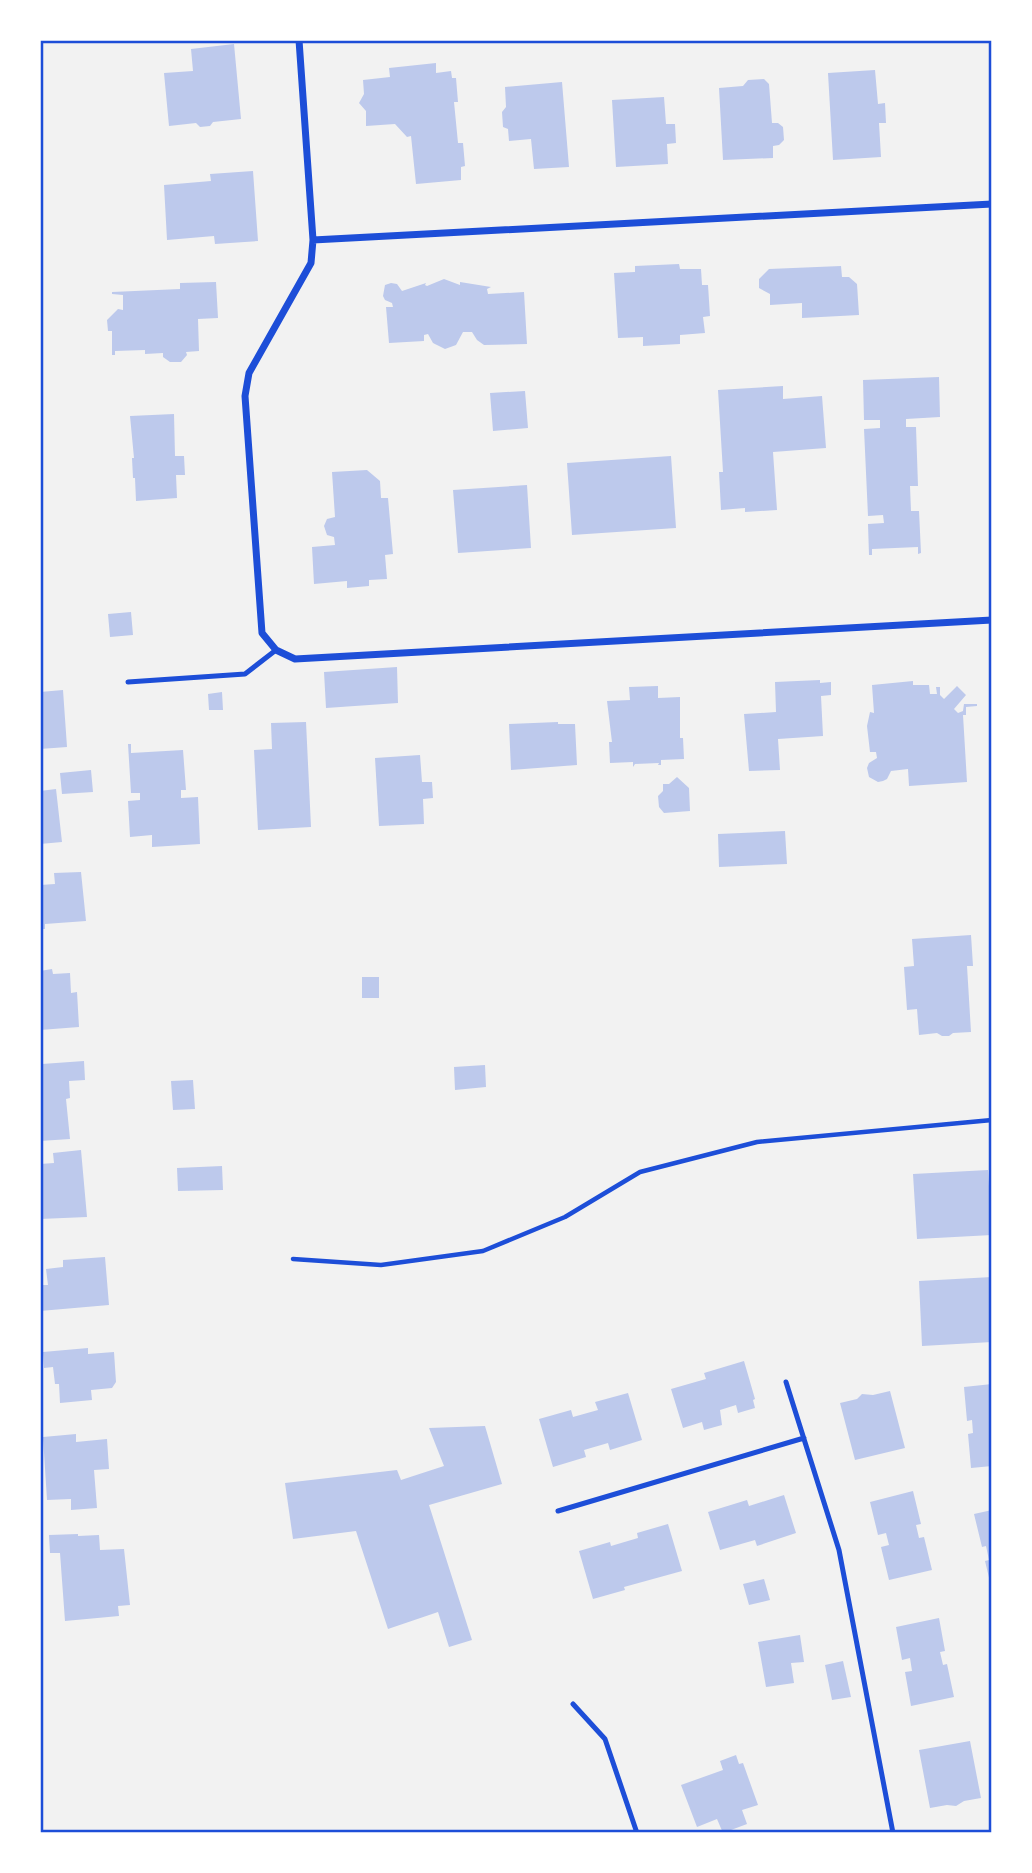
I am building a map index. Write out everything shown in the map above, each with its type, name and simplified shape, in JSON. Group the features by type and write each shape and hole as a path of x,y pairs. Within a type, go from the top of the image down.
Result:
{"street":[{"path":"299,40 313,240 311,262 249,373 245,396 262,633 276,650 295,659 992,620"},
{"path":"313,240 992,204"}],"lane":[{"path":"128,682 245,674 276,650"},
{"path":"786,1382 839,1550 893,1833"},
{"path":"558,1511 804,1438"},
{"path":"573,1704 605,1739 636,1833"}],"path":[{"path":"293,1259 381,1265 483,1251 565,1217 640,1172 757,1142 992,1120"}],"building":[{"path":"234,44 241,119 213,122 210,126 200,127 196,123 169,126 164,73 193,71 191,49"},
{"path":"436,63 436,73 451,71 452,78 456,78 458,102 454,102 458,143 463,143 465,166 461,167 461,180 416,184 411,136 407,137 395,124 366,126 366,111 359,103 364,94 363,80 390,77 389,68"},
{"path":"875,70 878,104 885,103 886,123 879,123 881,157 833,160 828,73"},
{"path":"764,79 769,84 772,123 783,127 784,140 773,146 773,158 723,160 719,88 743,86 748,80"},
{"path":"562,82 569,167 534,169 531,139 509,141 508,129 503,127 505,87"},
{"path":"664,97 666,124 675,124 676,143 667,144 668,164 616,167 612,100"},
{"path":"253,171 258,241 215,244 214,236 167,240 164,185 211,181 210,174"},
{"path":"679,264 680,269 701,269 702,285 708,285 710,316 703,317 705,333 680,335 680,344 643,346 643,337 618,338 614,273 635,272 635,266"},
{"path":"841,266 842,277 849,277 857,284 859,315 802,318 802,303 770,305 770,294 759,288 759,279 769,269"},
{"path":"444,279 460,285 460,282 491,287 487,289 488,294 524,292 527,344 484,345 472,332 463,332 456,345 445,349 433,343 428,334 424,335 424,341 389,343 386,307 393,307 383,296 385,285 397,284 402,291"},
{"path":"216,282 218,318 198,319 199,351 186,352 187,355 181,362 170,362 163,357 163,353 145,354 145,350 115,351 115,355 112,355 112,331 108,331 107,320 118,309 123,310 123,295 112,292 180,289 180,283"},
{"path":"939,377 940,417 906,419 906,427 916,427 918,486 910,486 911,511 919,511 921,553 918,554 918,547 872,549 872,555 869,555 868,524 884,523 883,515 868,516 864,429 880,428 880,420 864,420 863,380"},
{"path":"783,386 783,399 822,396 826,448 773,452 777,510 721,510 719,472 723,472 718,390"},
{"path":"525,391 528,428 493,431 490,393"},
{"path":"174,414 175,456 184,456 185,475 176,475 177,498 136,501 130,416"},
{"path":"671,456 676,528 572,535 567,463"},
{"path":"367,470 380,481 381,498 388,498 393,554 385,555 387,579 369,580 369,586 347,588 347,581 314,584 312,547 335,545 334,537 327,535 324,526 327,519 335,517 332,472"},
{"path":"527,485 531,548 458,553 453,490"},
{"path":"131,612 133,635 110,637 108,614"},
{"path":"397,667 398,703 326,708 324,672"},
{"path":"820,680 820,683 831,682 831,695 821,696 823,736 778,739 780,770 749,771 744,714 776,712 775,682"},
{"path":"913,681 913,685 929,685 930,694 937,694 936,687 940,687 940,695 944,699 957,686 966,695 954,709 958,713 963,711 964,704 977,704 966,707 966,715 963,715 967,782 909,786 908,769 891,771 883,781 878,782 869,777 869,763 877,758 876,752 870,752 867,726 870,712 874,713 872,685"},
{"path":"658,686 658,698 680,697 680,738 683,738 684,759 661,760 661,765 635,764 633,767 633,762 610,763 609,742 612,742 607,701 630,700 629,687"},
{"path":"63,690 67,747 40,749 40,692"},
{"path":"222,692 223,710 209,710 208,694"},
{"path":"306,722 311,827 258,830 254,750 272,749 271,723"},
{"path":"509,724 575,724 577,765 511,770"},
{"path":"128,744 131,744 131,753 183,750 186,790 181,790 181,798 198,797 200,844 152,847 152,835 130,837 128,801 140,800 140,793 131,793"},
{"path":"420,755 422,782 432,782 433,798 423,799 424,824 379,826 375,758"},
{"path":"91,770 93,792 62,794 60,773"},
{"path":"677,777 689,788 690,811 664,813 659,807 658,796 663,791 663,784 669,784"},
{"path":"56,789 62,842 40,844 40,791"},
{"path":"785,831 787,864 719,867 718,834"},
{"path":"81,872 86,921 45,924 45,929 40,929 40,885 55,884 54,873"},
{"path":"971,935 973,966 967,966 971,1032 953,1033 949,1036 937,1033 919,1035 917,1009 907,1010 904,967 914,966 912,939"},
{"path":"52,969 53,974 70,973 71,993 77,992 79,1027 40,1030 40,971"},
{"path":"362,977 379,977 379,998 362,998"},
{"path":"84,1061 85,1080 69,1081 70,1098 66,1099 70,1139 40,1141 42,1064"},
{"path":"485,1065 486,1087 455,1090 454,1067"},
{"path":"193,1080 195,1109 173,1110 171,1081"},
{"path":"81,1150 87,1217 40,1219 40,1164 54,1163 53,1153"},
{"path":"222,1166 223,1190 178,1191 177,1168"},
{"path":"988,1170 992,1235 917,1239 913,1174"},
{"path":"105,1257 109,1305 40,1311 40,1285 48,1285 46,1269 63,1267 63,1260"},
{"path":"992,1277 992,1342 922,1346 919,1281"},
{"path":"88,1348 88,1354 114,1352 116,1382 112,1388 91,1390 92,1400 60,1403 59,1384 55,1384 53,1367 44,1368 43,1352"},
{"path":"744,1361 755,1408 738,1413 736,1405 720,1410 722,1425 704,1430 702,1422 683,1428 671,1389 706,1379 704,1373"},
{"path":"992,1384 992,1466 971,1468 968,1434 973,1433 972,1420 967,1421 964,1387"},
{"path":"890,1391 905,1448 855,1460 840,1403 857,1399 862,1394 873,1395"},
{"path":"628,1393 642,1440 610,1450 608,1443 584,1450 586,1457 553,1467 539,1419 571,1410 573,1417 598,1410 595,1402"},
{"path":"485,1426 502,1484 429,1505 472,1640 449,1647 438,1612 388,1629 356,1531 293,1539 285,1483 397,1470 401,1480 444,1466 429,1428"},
{"path":"76,1434 76,1442 107,1439 109,1469 94,1470 97,1508 71,1510 71,1499 47,1500 43,1437"},
{"path":"913,1491 921,1524 916,1525 919,1538 924,1537 932,1570 889,1580 881,1547 889,1545 886,1533 878,1535 870,1502"},
{"path":"784,1495 796,1533 757,1546 755,1540 720,1550 708,1512 747,1500 749,1506"},
{"path":"992,1510 991,1586 985,1561 989,1560 986,1546 982,1547 974,1514"},
{"path":"668,1524 682,1571 624,1587 625,1590 593,1599 579,1551 610,1542 611,1546 638,1538 637,1533"},
{"path":"49,1535 99,1535 100,1550 124,1549 130,1605 118,1606 119,1616 65,1621 60,1553 50,1553"},
{"path":"764,1579 770,1600 749,1605 743,1584"},
{"path":"939,1618 945,1651 940,1652 943,1665 947,1664 954,1697 911,1706 905,1672 912,1671 910,1658 902,1660 896,1627"},
{"path":"800,1635 804,1662 791,1663 794,1683 766,1687 758,1642"},
{"path":"843,1661 851,1697 832,1700 825,1665"},
{"path":"970,1741 981,1798 964,1801 956,1806 930,1808 919,1750"},
{"path":"736,1755 739,1764 743,1763 758,1805 742,1810 747,1824 723,1833 717,1819 697,1827 681,1785 723,1770 720,1761"}]}
